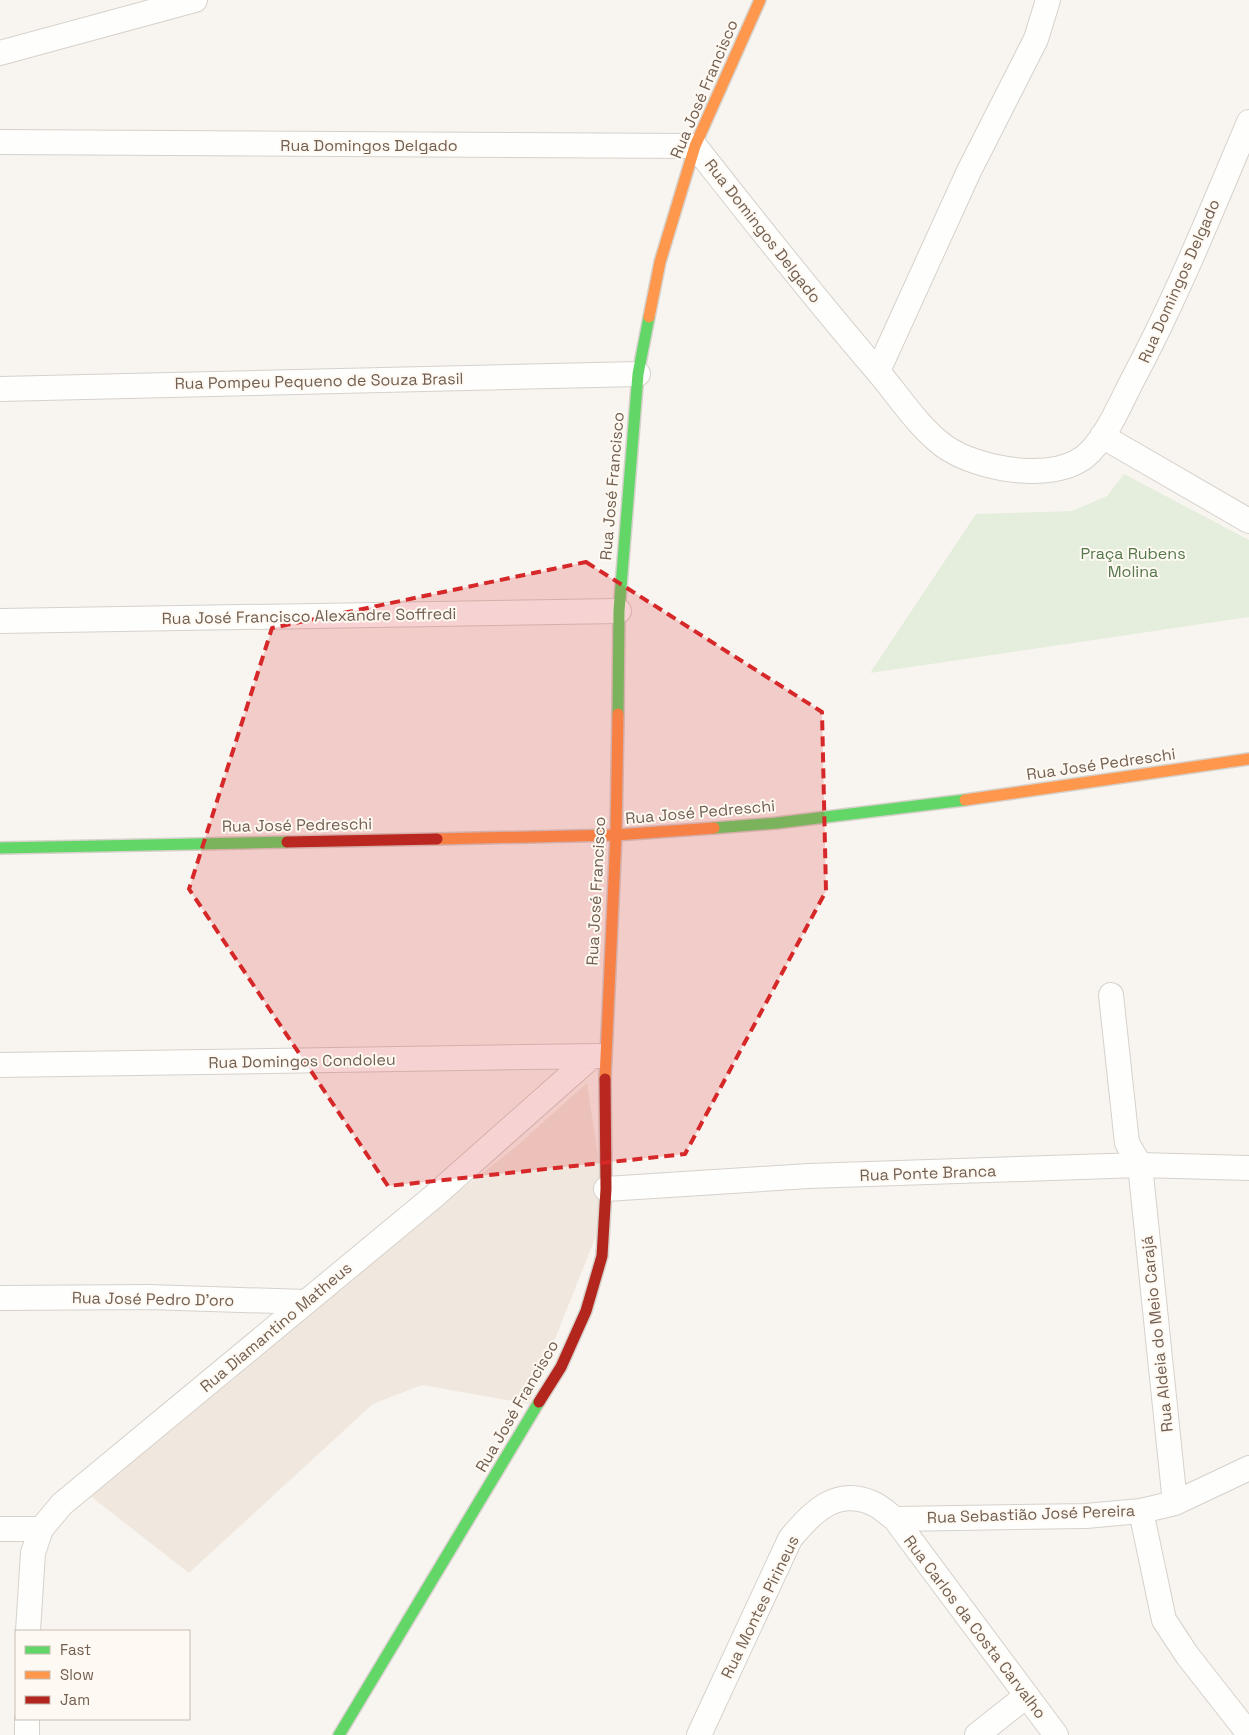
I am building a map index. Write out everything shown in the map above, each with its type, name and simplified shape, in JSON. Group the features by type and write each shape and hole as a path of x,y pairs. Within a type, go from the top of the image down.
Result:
{"street":[{"path":"0,53 195,0"},
{"name":"Rua José Francisco","path":"340,1735 407,1620 561,1367 586,1311 602,1256 606,1188 598,1056 616,835 619,610 638,374 660,262 695,146 760,0"},
{"path":"878,371 968,171 1036,40 1048,0"},
{"name":"Rua Domingos Delgado","path":"0,142 695,146 801,282 918,420 944,446 970,461 1033,472 1063,467 1089,454 1102,436 1163,323 1249,122"},
{"name":"Rua Pompeu Pequeno de Souza Brasil","path":"0,389 638,374"},
{"path":"1102,436 1249,521"},
{"name":"Rua José Francisco Alexandre Soffredi","path":"0,621 619,610"},
{"name":"Rua José Pedreschi","path":"0,848 616,835 777,823 1020,793 1249,758"},
{"path":"1111,995 1126,1143 1140,1165"},
{"name":"Rua Domingos Condoleu","path":"0,1065 598,1056"},
{"name":"Rua Diamantino Matheus","path":"28,1630 33,1553 41,1529 62,1504 433,1197 598,1056"},
{"name":"Rua Ponte Branca","path":"606,1188 809,1176 1140,1165 1249,1168"},
{"name":"Rua Aldeia do Meio Carajá","path":"1140,1165 1174,1503"},
{"name":"Rua José Pedro D'oro","path":"0,1298 148,1297 306,1302"},
{"name":"Rua Sebastião José Pereira","path":"895,1519 1086,1516 1141,1510 1174,1503 1249,1468"},
{"name":"Rua Montes Pirineus","path":"699,1735 790,1539 808,1516 830,1501 854,1497 874,1503 895,1519"},
{"path":"1141,1510 1164,1620 1187,1655 1249,1734"},
{"name":"Rua Carlos da Costa Carvalho","path":"895,1519 1025,1697 1056,1735"},
{"path":"0,1529 41,1529"},
{"path":"977,1735 1025,1697"},
{"path":"27,1720 27,1735"}],"highlighted area":[{"path":"586,562 822,712 826,891 685,1154 388,1186 189,889 272,628"}],"shaded area":[{"path":"587,1083 606,1211 529,1404 422,1385 373,1404 189,1573 80,1488 517,1146"}],"green space":[{"name":"Praça Rubens Molina","path":"1124,474 1249,540 1249,617 870,673 976,514 1072,511 1107,496"}],"traffic: fast":[{"path":"618,714 619,611 638,374 649,317"},
{"path":"714,828 777,823 965,800"},
{"path":"0,848 287,842"},
{"path":"339,1735 539,1402"}],"traffic: slow":[{"path":"649,317 660,262 695,146 760,0"},
{"path":"605,1079 616,835 618,714"},
{"path":"965,800 1249,759"},
{"path":"437,839 616,835 714,828"}],"traffic: jam":[{"path":"287,842 437,839"},
{"path":"539,1402 561,1367 586,1311 602,1256 606,1189 605,1079"}]}
